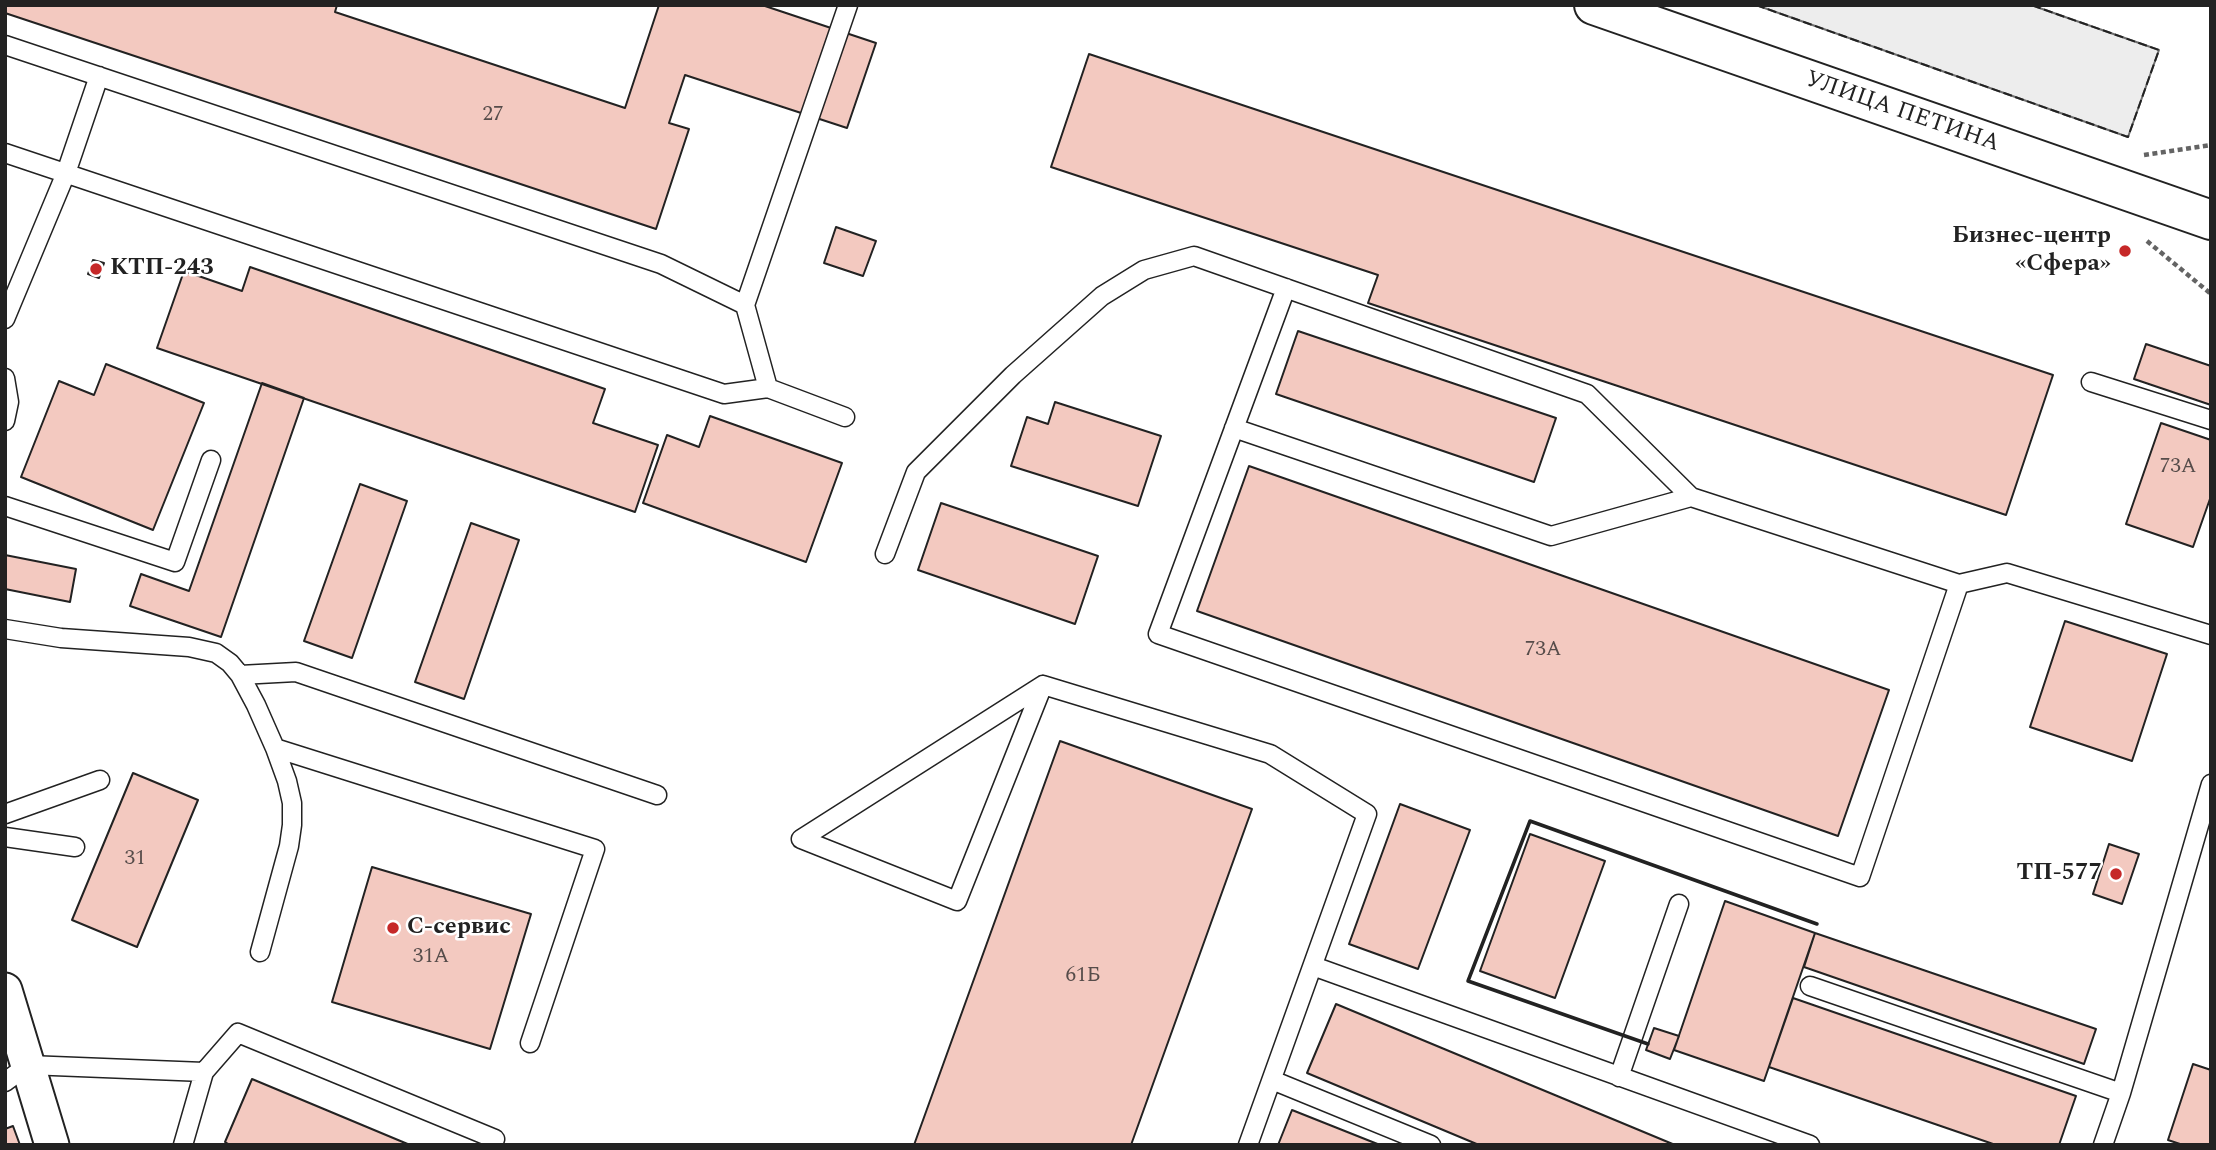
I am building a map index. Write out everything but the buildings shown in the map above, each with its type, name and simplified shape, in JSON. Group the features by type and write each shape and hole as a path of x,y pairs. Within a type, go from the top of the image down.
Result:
{"street":[{"name":"УЛИЦА ПЕТИНА","path":"1613,9 2211,220"},
{"path":"5,990 17,1074 52,1145"}],"lane":[{"path":"768,388 745,305 848,5"},
{"path":"5,45 661,264 745,305"},
{"path":"5,319 66,173 99,76"},
{"path":"5,153 724,394 768,388 845,417"},
{"path":"885,554 916,472 1013,375 1101,296 1144,270 1194,256 1587,394 1691,497 1959,584 2007,573 2211,635"},
{"path":"1286,288 1158,634 1860,877 1959,584"},
{"path":"5,378 9,402 5,421"},
{"path":"2091,382 2211,420"},
{"path":"1234,428 1551,536 1691,497"},
{"path":"5,506 175,562 211,460"},
{"path":"5,629 61,638 189,647 216,653 240,675 275,748 292,803 289,846 260,952"},
{"path":"240,675 296,672 657,795"},
{"path":"1043,685 957,901 801,839 1043,685 1269,754 1367,814 1248,1145"},
{"path":"275,748 595,849 530,1044"},
{"path":"5,814 100,780"},
{"path":"2103,1145 2121,1093 2211,784"},
{"path":"5,837 75,847"},
{"path":"1619,1077 1679,904"},
{"path":"1313,966 1810,1145"},
{"path":"1810,986 2121,1093"},
{"path":"183,1145 204,1072 238,1033 495,1139 493,1145"},
{"path":"17,1074 204,1072"},
{"path":"1272,1080 1431,1145"}],"shaded area":[{"path":"1756,5 2031,5 2159,50 2128,137"}],"fence":[{"path":"1756,5 2128,137 2159,50 2031,5"}],"wall":[{"path":"1648,1044 1468,981 1530,821 1817,924"}],"place":[{"name":"Бизнес-центр «Сфера»","path":"2125,251"},
{"name":"КТП-243","path":"96,269"},
{"name":"ТП-577","path":"2116,874"},
{"name":"С-сервис","path":"393,928"}]}
